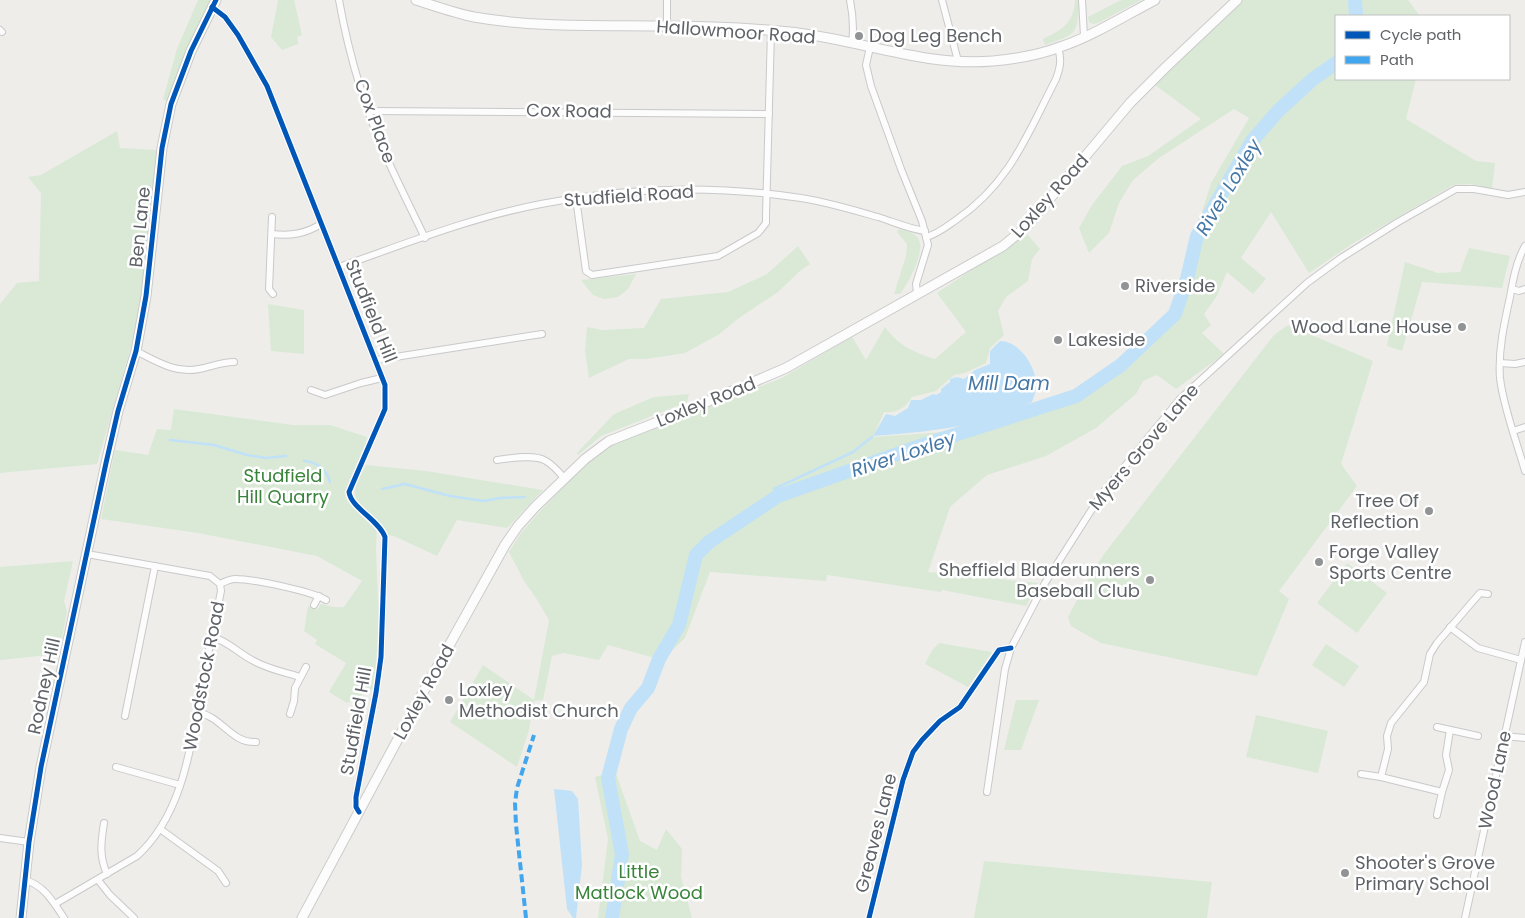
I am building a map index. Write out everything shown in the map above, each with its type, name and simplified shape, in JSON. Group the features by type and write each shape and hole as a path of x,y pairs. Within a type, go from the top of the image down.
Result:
{"street":[{"name":"Cox Place","path":"339,0 356,70 369,111 389,164 425,238"},
{"name":"Hallowmoor Road","path":"416,0 474,16 516,22 572,26 667,26 771,31 852,43 908,56 958,61 992,61 1015,58 1058,48 1155,0"},
{"path":"667,0 667,26"},
{"path":"850,0 854,30 852,43"},
{"path":"942,0 958,61"},
{"path":"1082,0 1084,36"},
{"name":"Loxley Road","path":"302,918 505,545 518,526 564,478 609,441 786,368 1003,246 1026,227 1130,103 1238,0"},
{"name":"Studfield Hill","path":"214,4 249,52 267,86 356,314 376,360 386,392 385,409 349,492 356,505 380,528 385,537 381,658 356,797 356,807 359,812"},
{"name":"Ben Lane","path":"106,462 118,411 136,351 146,296 162,148 168,117 183,70 214,4"},
{"path":"576,198 586,271 592,275 711,258 723,254 763,228 766,223 771,31"},
{"path":"870,47 866,64 871,86 926,234 928,245 916,284 917,293"},
{"path":"926,234 940,231 967,213 1006,173 1016,158 1061,67 1058,48"},
{"name":"Cox Road","path":"369,111 769,114"},
{"name":"Myers Grove Lane","path":"987,792 1005,668 1011,648 1045,583 1101,495 1180,399 1306,283 1349,252 1398,222 1456,189 1474,189 1508,195 1525,192"},
{"name":"Studfield Road","path":"339,267 508,211 576,198 628,192 666,190 737,191 766,194 828,203 926,234"},
{"path":"272,217 269,289 273,294"},
{"path":"272,234 290,236 301,234 321,224"},
{"path":"1525,246 1517,266 1502,336 1500,364 1500,379 1525,471"},
{"path":"1512,289 1520,291 1525,289"},
{"path":"376,360 542,334"},
{"path":"136,351 178,370 199,369 224,362 234,362"},
{"path":"1500,364 1525,362"},
{"path":"311,390 325,395 382,378"},
{"path":"1513,431 1525,428"},
{"path":"498,460 540,458 548,461 564,478"},
{"name":"Rodney Hill","path":"21,918 29,842 41,767 106,462"},
{"name":"Woodstock Road","path":"55,904 137,856 160,830 180,785 221,591 220,584 210,576 87,554"},
{"path":"125,716 155,566"},
{"path":"220,584 233,579 247,580 319,596 326,600"},
{"path":"1381,777 1388,749 1387,736 1391,723 1424,682 1430,654 1436,643 1480,592 1488,594"},
{"path":"314,605 319,596"},
{"path":"1450,627 1478,648 1521,660"},
{"path":"212,637 224,641 262,666 300,677"},
{"name":"Wood Lane","path":"1465,918 1525,642"},
{"name":"Greaves Lane","path":"869,918 903,780 913,752 940,721 960,707 999,650 1011,648"},
{"path":"290,714 295,688 306,667"},
{"path":"197,711 212,718 243,741 256,742"},
{"path":"1437,727 1478,736"},
{"path":"1437,815 1449,770 1446,755 1450,730"},
{"path":"1504,736 1525,738"},
{"path":"116,767 180,785"},
{"path":"1361,774 1442,792"},
{"path":"104,823 100,848 103,865 107,874"},
{"path":"160,830 218,871 226,883"},
{"path":"0,838 29,842"},
{"path":"25,880 38,886 48,894 64,918"},
{"path":"98,880 110,895 134,918"}],"green space":[{"path":"198,0 212,0 182,63 169,103 163,99 177,49"},
{"path":"278,0 294,0 302,35 297,37 298,44 282,50 271,37"},
{"path":"1075,0 1079,0 1076,28 1069,36 1045,45 1043,39 1066,25 1072,15"},
{"path":"1121,0 1141,0 1098,23 1093,24 1089,22 1088,17"},
{"path":"1243,0 1408,0 1419,15 1335,15 1335,80 1416,80 1406,119 1476,161 1495,163 1492,189 1471,184 1453,185 1355,242 1309,273 1271,212 1241,258 1266,279 1253,294 1227,272 1217,296 1204,314 1211,325 1202,333 1224,354 1176,389 1157,375 1143,381 1136,394 1096,428 1046,456 987,475 950,507 928,572 1038,583 1026,606 942,590 941,592 827,575 826,581 710,572 685,638 662,660 608,645 599,660 563,653 552,656 543,700 534,701 529,730 517,767 450,722 483,665 534,700 549,620 524,581 509,552 521,533 582,467 611,446 688,413 780,379 852,337 866,360 885,327 890,334 907,348 935,359 966,332 937,293 1026,233 1040,249 1032,259 1028,281 1006,297 998,311 1004,335 990,348 986,363 965,373 954,375 936,391 912,397 901,409 893,412 884,412 873,437 960,431 1025,411 1051,398 1073,396 1124,363 1147,343 1187,284 1194,257 1196,232 1211,183 1249,118 1234,109 1159,158 1133,180 1119,203 1109,233 1089,253 1079,228 1092,205 1122,166 1148,156 1201,119 1155,85"},
{"path":"117,131 120,148 157,150 141,295 134,336 97,464 0,473 0,304 17,283 39,281 41,193 28,177 41,175"},
{"path":"899,229 915,235 920,242 920,249 916,266 908,282 900,294 894,294 906,256 907,244 897,232"},
{"path":"798,246 810,264 778,292 739,318 718,335 685,353 646,359 629,359 589,378 585,351 587,327 603,330 644,328 661,299 728,292 767,274"},
{"path":"1469,248 1510,256 1502,288 1422,282 1402,351 1387,346 1405,262 1438,273 1460,272"},
{"path":"636,274 628,289 618,297 604,299 593,295 581,280"},
{"path":"268,304 304,310 304,354 271,351"},
{"path":"1288,325 1373,361 1341,464 1357,486 1279,591 1289,599 1257,676 1101,643 1071,626 1068,617 1104,554 1274,335"},
{"path":"689,394 687,402 601,436 578,455 577,453 614,414 654,397"},
{"name":"Studfield Hill Quarry","path":"174,409 293,425 330,425 367,437 350,478 346,499 377,529 379,626 374,686 371,690 347,703 329,692 346,663 315,644 317,640 304,631 308,606 317,610 321,604 344,607 362,581 317,556 198,533 101,519 115,450 148,455 157,429 171,430"},
{"name":"Studfield Hill Quarry","path":"366,465 426,471 543,490 507,528 457,520 437,556 394,536 387,535 358,502 355,491"},
{"path":"73,561 64,601 67,612 59,654 0,660 0,567"},
{"path":"1347,563 1387,593 1357,633 1317,603"},
{"path":"939,643 992,652 968,687 925,664 932,650"},
{"path":"1326,644 1359,666 1344,687 1312,665"},
{"path":"1016,700 1039,700 1021,750 1004,750"},
{"path":"1256,715 1328,731 1318,773 1246,757"},
{"name":"Little Matlock Wood","path":"615,771 640,841 657,850 666,829 682,849 681,877 692,918 598,918 608,839 595,777"},
{"path":"984,861 1212,882 1207,918 974,918"}],"water":[{"name":"Mill Dam","path":"1000,341 1014,345 1025,355 1033,369 1036,385 1032,402 974,423 914,433 873,436 886,414 895,416 908,408 911,400 921,400 933,394 936,395 950,382 950,379 957,377 964,379 975,370 990,364 990,351"},
{"path":"554,789 572,791 578,799 582,865 576,918 573,918 567,909"}],"waterway":[{"name":"River Loxley","path":"1355,0 1356,15"},
{"name":"River Loxley","path":"612,918 622,854 608,778 621,729 631,708 648,688 659,659 679,625 696,555 709,542 778,496 917,447 1076,396 1121,365 1175,314 1187,279 1197,236 1252,141 1278,111 1313,79 1335,64"},
{"name":"River Loxley","path":"1033,405 1036,411"},
{"path":"778,496 774,489 853,452 872,437"},
{"path":"170,440 214,445 247,455 266,458 286,456"},
{"path":"304,461 321,467 330,482"},
{"path":"382,489 405,484 450,496 484,501 525,497"}],"marked path":[{"path":"526,918 515,803 517,788 534,735"}],"cycle path":[{"path":"21,918 29,842 41,767 106,463 118,411 136,351 146,296 162,148 171,104 191,51 216,0"},
{"path":"212,7 225,17 238,35 267,86 385,385 385,409 349,492 351,498 377,525 385,537 381,657 356,797 356,807 359,812"},
{"path":"869,918 903,780 913,752 940,721 960,707 999,650 1011,648"}],"place":[{"name":"Dog Leg Bench","path":"859,36"},
{"name":"Riverside","path":"1125,286"},
{"name":"Wood Lane House","path":"1462,327"},
{"name":"Lakeside","path":"1058,340"},
{"name":"Tree Of Reflection","path":"1429,511"},
{"name":"Forge Valley Sports Centre","path":"1319,562"},
{"name":"Sheffield Bladerunners Baseball Club","path":"1150,580"},
{"name":"Loxley Methodist Church","path":"449,700"},
{"name":"Shooter's Grove Primary School","path":"1345,873"}]}
